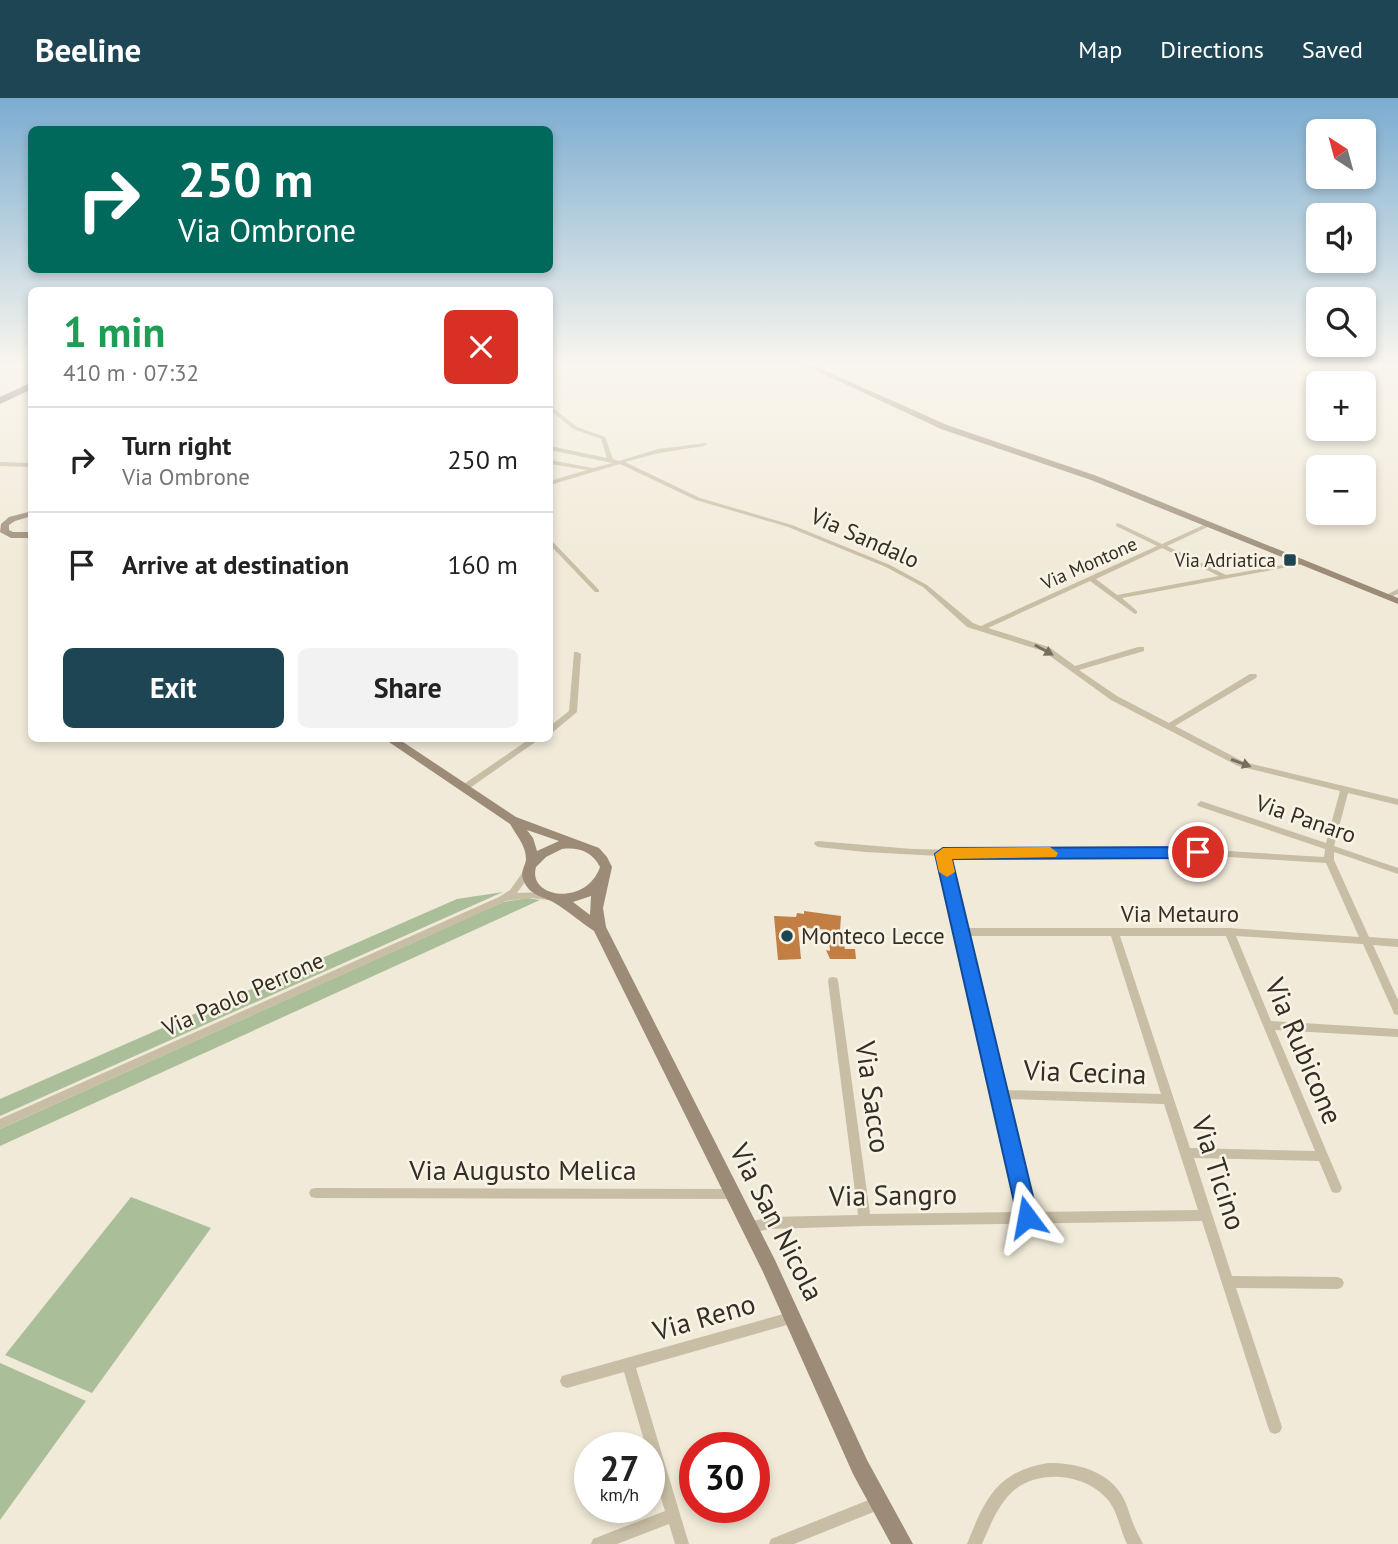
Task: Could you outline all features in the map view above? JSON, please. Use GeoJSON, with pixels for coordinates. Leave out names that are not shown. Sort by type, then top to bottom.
{"type":"FeatureCollection","features":[{"type":"Feature","properties":{"kind":"street"},"geometry":{"type":"LineString","coordinates":[[582,430],[603,438],[610,459]]}},
{"type":"Feature","properties":{"kind":"street"},"geometry":{"type":"LineString","coordinates":[[954,430],[1094,478],[1398,601]]}},
{"type":"Feature","properties":{"kind":"street"},"geometry":{"type":"LineString","coordinates":[[553,482],[658,451],[704,444]]}},
{"type":"Feature","properties":{"kind":"street","name":"Via Sandalo"},"geometry":{"type":"LineString","coordinates":[[553,449],[622,463],[698,499],[790,526],[897,570],[925,586],[963,619],[980,629],[1036,645],[1114,698],[1241,764],[1398,802]]}},
{"type":"Feature","properties":{"kind":"street"},"geometry":{"type":"LineString","coordinates":[[0,464],[28,465]]}},
{"type":"Feature","properties":{"kind":"street"},"geometry":{"type":"LineString","coordinates":[[553,464],[596,470]]}},
{"type":"Feature","properties":{"kind":"street"},"geometry":{"type":"LineString","coordinates":[[0,519],[28,513]]}},
{"type":"Feature","properties":{"kind":"street"},"geometry":{"type":"LineString","coordinates":[[28,513],[8,522],[2,529],[11,535],[28,535]]}},
{"type":"Feature","properties":{"kind":"street","name":"Via Montone"},"geometry":{"type":"LineString","coordinates":[[980,629],[1210,524]]}},
{"type":"Feature","properties":{"kind":"street"},"geometry":{"type":"LineString","coordinates":[[1118,525],[1226,577]]}},
{"type":"Feature","properties":{"kind":"street"},"geometry":{"type":"LineString","coordinates":[[553,545],[597,591]]}},
{"type":"Feature","properties":{"kind":"street"},"geometry":{"type":"LineString","coordinates":[[1118,597],[1304,562]]}},
{"type":"Feature","properties":{"kind":"street"},"geometry":{"type":"LineString","coordinates":[[1093,579],[1135,612]]}},
{"type":"Feature","properties":{"kind":"street"},"geometry":{"type":"LineString","coordinates":[[1387,596],[1398,591]]}},
{"type":"Feature","properties":{"kind":"street"},"geometry":{"type":"LineString","coordinates":[[1073,669],[1141,649]]}},
{"type":"Feature","properties":{"kind":"street"},"geometry":{"type":"LineString","coordinates":[[553,728],[573,712],[578,654]]}},
{"type":"Feature","properties":{"kind":"street"},"geometry":{"type":"LineString","coordinates":[[1168,727],[1253,676]]}},
{"type":"Feature","properties":{"kind":"street","name":"Via San Nicola"},"geometry":{"type":"LineString","coordinates":[[394,742],[512,820],[582,845],[598,853],[603,860],[606,867],[596,908],[599,927],[794,1317],[876,1504],[902,1544]]}},
{"type":"Feature","properties":{"kind":"street"},"geometry":{"type":"LineString","coordinates":[[464,788],[531,742]]}},
{"type":"Feature","properties":{"kind":"street"},"geometry":{"type":"LineString","coordinates":[[1344,790],[1329,848],[1329,860],[1398,1011]]}},
{"type":"Feature","properties":{"kind":"street","name":"Via Panaro"},"geometry":{"type":"LineString","coordinates":[[1201,804],[1398,871]]}},
{"type":"Feature","properties":{"kind":"street","name":"Via San Nicola"},"geometry":{"type":"LineString","coordinates":[[512,820],[527,838],[530,880],[535,889],[566,902],[599,927]]}},
{"type":"Feature","properties":{"kind":"street"},"geometry":{"type":"LineString","coordinates":[[818,844],[862,850],[943,854],[1198,852],[1329,860]]}},
{"type":"Feature","properties":{"kind":"street"},"geometry":{"type":"LineString","coordinates":[[531,865],[555,846],[582,845]]}},
{"type":"Feature","properties":{"kind":"street"},"geometry":{"type":"LineString","coordinates":[[943,854],[1027,1217]]}},
{"type":"Feature","properties":{"kind":"street","name":"Via Paolo Perrone"},"geometry":{"type":"LineString","coordinates":[[0,1124],[502,899],[513,892],[531,865]]}},
{"type":"Feature","properties":{"kind":"street"},"geometry":{"type":"LineString","coordinates":[[554,897],[581,895],[602,881]]}},
{"type":"Feature","properties":{"kind":"street","name":"Via Paolo Perrone"},"geometry":{"type":"LineString","coordinates":[[502,899],[531,895],[554,897]]}},
{"type":"Feature","properties":{"kind":"street","name":"Via Metauro"},"geometry":{"type":"LineString","coordinates":[[961,932],[1229,932],[1398,943]]}},
{"type":"Feature","properties":{"kind":"street","name":"Via Rubicone"},"geometry":{"type":"LineString","coordinates":[[1229,932],[1336,1188]]}},
{"type":"Feature","properties":{"kind":"street","name":"Via Ticino"},"geometry":{"type":"LineString","coordinates":[[1115,934],[1275,1427]]}},
{"type":"Feature","properties":{"kind":"street","name":"Via Sacco"},"geometry":{"type":"LineString","coordinates":[[833,981],[866,1220]]}},
{"type":"Feature","properties":{"kind":"street"},"geometry":{"type":"LineString","coordinates":[[1268,1025],[1398,1032]]}},
{"type":"Feature","properties":{"kind":"street","name":"Via Cecina"},"geometry":{"type":"LineString","coordinates":[[998,1094],[1170,1099]]}},
{"type":"Feature","properties":{"kind":"street"},"geometry":{"type":"LineString","coordinates":[[1187,1153],[1323,1156]]}},
{"type":"Feature","properties":{"kind":"street","name":"Via Augusto Melica"},"geometry":{"type":"LineString","coordinates":[[315,1193],[732,1194]]}},
{"type":"Feature","properties":{"kind":"street","name":"Via Sangro"},"geometry":{"type":"LineString","coordinates":[[748,1227],[771,1223],[866,1220],[1206,1215]]}},
{"type":"Feature","properties":{"kind":"street"},"geometry":{"type":"LineString","coordinates":[[1228,1282],[1338,1283]]}},
{"type":"Feature","properties":{"kind":"street","name":"Via Reno"},"geometry":{"type":"LineString","coordinates":[[567,1381],[794,1317]]}},
{"type":"Feature","properties":{"kind":"street"},"geometry":{"type":"LineString","coordinates":[[628,1364],[682,1544]]}},
{"type":"Feature","properties":{"kind":"street"},"geometry":{"type":"LineString","coordinates":[[974,1544],[1008,1486],[1025,1474],[1048,1470],[1069,1471],[1096,1481],[1113,1496],[1129,1535],[1136,1544]]}},
{"type":"Feature","properties":{"kind":"street"},"geometry":{"type":"LineString","coordinates":[[776,1544],[876,1504]]}},
{"type":"Feature","properties":{"kind":"street"},"geometry":{"type":"LineString","coordinates":[[598,1544],[673,1515]]}},
{"type":"Feature","properties":{"kind":"green space"},"geometry":{"type":"Polygon","coordinates":[[[503,892],[0,1116],[0,1099],[457,899],[503,892]]]}},
{"type":"Feature","properties":{"kind":"green space"},"geometry":{"type":"Polygon","coordinates":[[[528,898],[540,900],[0,1146],[0,1129],[503,902],[528,898]]]}},
{"type":"Feature","properties":{"kind":"green space"},"geometry":{"type":"Polygon","coordinates":[[[131,1197],[211,1228],[92,1393],[5,1355],[131,1197]]]}},
{"type":"Feature","properties":{"kind":"green space"},"geometry":{"type":"Polygon","coordinates":[[[0,1363],[86,1401],[0,1520],[0,1363]]]}},
{"type":"Feature","properties":{"kind":"building","name":"Monteco Lecce"},"geometry":{"type":"Polygon","coordinates":[[[804,911],[841,916],[840,931],[845,949],[855,949],[856,959],[830,959],[826,950],[830,951],[828,930],[798,927],[801,959],[778,960],[774,916],[796,917],[797,913],[804,914],[804,911]]]}},
{"type":"Feature","properties":{"kind":"slow traffic"},"geometry":{"type":"LineString","coordinates":[[947,872],[943,854],[1050,853]]}},
{"type":"Feature","properties":{"kind":"place","name":"Via Adriatica"},"geometry":{"type":"Point","coordinates":[1290,560]}},
{"type":"Feature","properties":{"kind":"place","name":"Monteco Lecce"},"geometry":{"type":"Point","coordinates":[787,936]}},
{"type":"Feature","properties":{"kind":"route"},"geometry":{"type":"LineString","coordinates":[[1027,1217],[943,854],[1198,852]]}}]}
